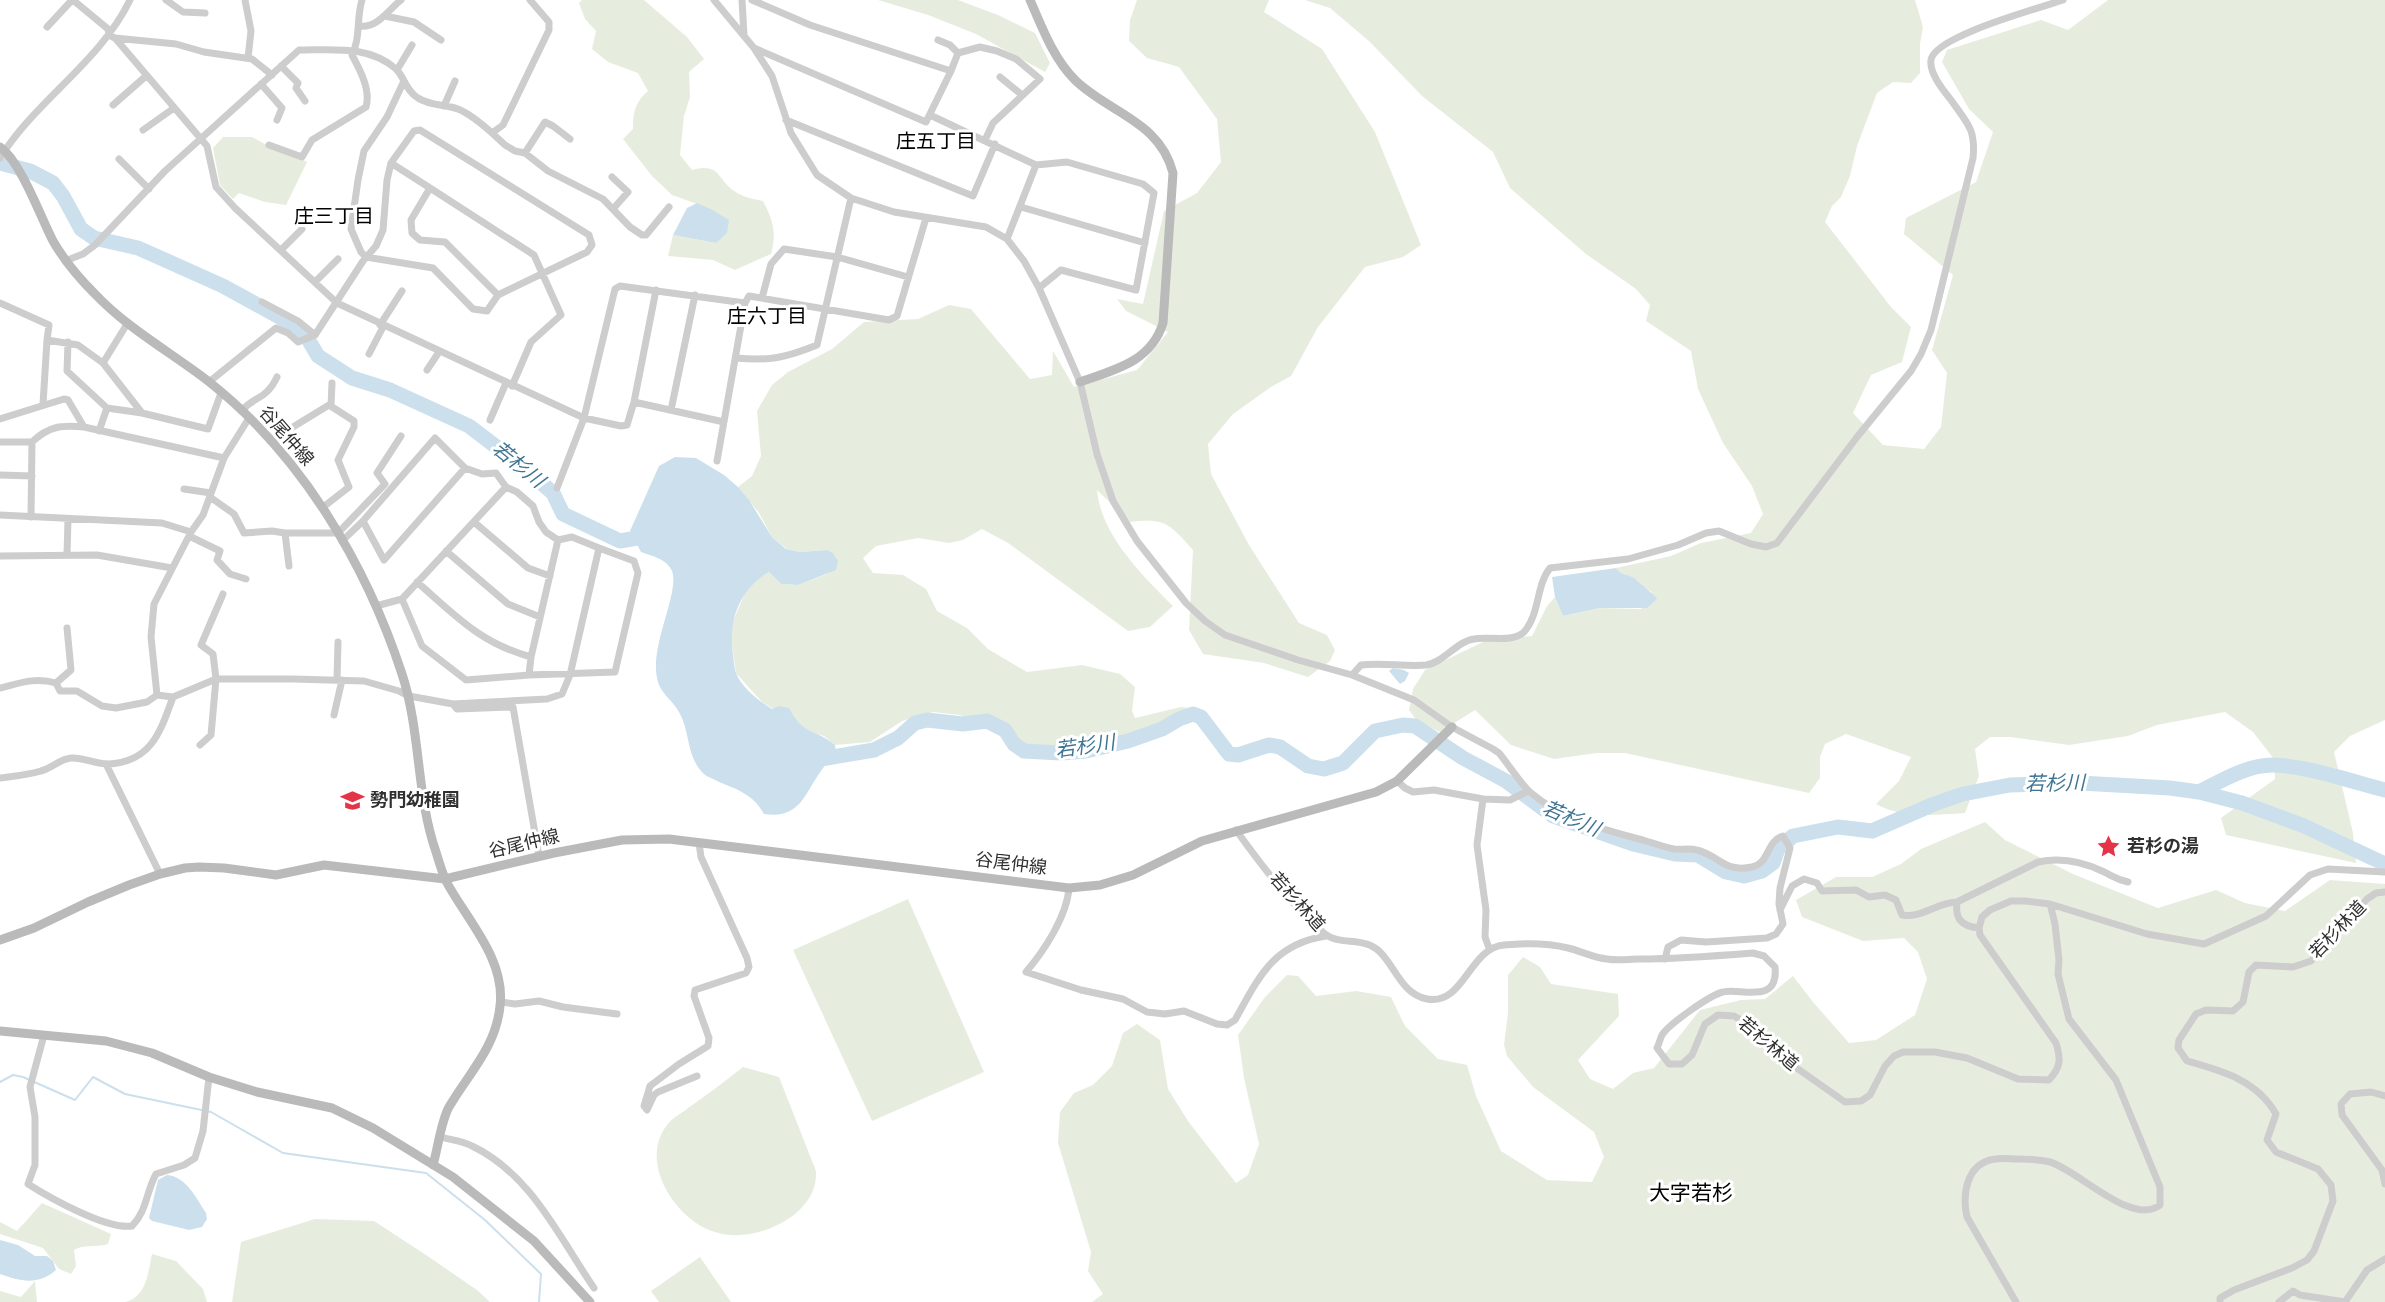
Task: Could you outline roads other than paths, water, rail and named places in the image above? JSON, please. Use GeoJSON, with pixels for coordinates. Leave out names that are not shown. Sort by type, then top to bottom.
{"type":"FeatureCollection","features":[{"type":"Feature","properties":{"kind":"street"},"geometry":{"type":"LineString","coordinates":[[47,27],[73,0],[108,29],[207,146],[216,187],[337,303],[381,326],[584,418],[621,426],[627,425],[634,402],[656,290]]}},
{"type":"Feature","properties":{"kind":"street"},"geometry":{"type":"LineString","coordinates":[[1,153],[45,103],[112,36],[130,0]]}},
{"type":"Feature","properties":{"kind":"street"},"geometry":{"type":"LineString","coordinates":[[166,0],[183,12],[205,13]]}},
{"type":"Feature","properties":{"kind":"street"},"geometry":{"type":"LineString","coordinates":[[245,0],[251,31],[248,58]]}},
{"type":"Feature","properties":{"kind":"street"},"geometry":{"type":"LineString","coordinates":[[269,145],[302,157],[312,140],[366,107],[363,76],[352,55],[358,44],[360,26],[358,13],[362,0]]}},
{"type":"Feature","properties":{"kind":"street"},"geometry":{"type":"LineString","coordinates":[[360,26],[372,25],[401,0]]}},
{"type":"Feature","properties":{"kind":"street"},"geometry":{"type":"LineString","coordinates":[[492,133],[502,125],[549,30],[549,22],[530,0]]}},
{"type":"Feature","properties":{"kind":"street"},"geometry":{"type":"LineString","coordinates":[[714,0],[754,48],[772,76],[786,120],[800,149],[817,175],[851,198],[894,212],[986,227],[1007,239],[1024,261],[1039,288],[1080,382],[1097,454],[1113,501],[1137,541],[1186,603],[1205,621],[1225,635],[1298,660],[1352,675],[1414,700],[1449,731],[1499,753],[1527,791],[1554,810],[1569,816],[1675,849],[1697,850],[1736,869],[1757,865],[1766,858],[1772,843],[1783,836],[1789,844],[1780,888],[1783,927],[1773,936],[1706,942],[1676,941],[1668,947],[1665,959]]}},
{"type":"Feature","properties":{"kind":"street"},"geometry":{"type":"LineString","coordinates":[[742,0],[744,35]]}},
{"type":"Feature","properties":{"kind":"street"},"geometry":{"type":"LineString","coordinates":[[752,0],[810,25],[951,71]]}},
{"type":"Feature","properties":{"kind":"street"},"geometry":{"type":"LineString","coordinates":[[1029,0],[1053,49],[1067,70],[1091,94],[1154,136],[1165,149],[1173,173],[1163,323],[1158,337],[1146,353],[1129,364],[1080,382]]}},
{"type":"Feature","properties":{"kind":"street"},"geometry":{"type":"LineString","coordinates":[[1352,675],[1361,665],[1378,663],[1428,665],[1472,639],[1515,637],[1524,631],[1531,618],[1541,592],[1543,576],[1550,568],[1628,559],[1678,545],[1706,533],[1719,531],[1766,547],[1777,543],[1857,437],[1911,371],[1931,330],[1973,158],[1975,141],[1969,125],[1932,72],[1933,52],[1971,30],[2063,0]]}},
{"type":"Feature","properties":{"kind":"street"},"geometry":{"type":"LineString","coordinates":[[385,16],[414,21],[441,40]]}},
{"type":"Feature","properties":{"kind":"street"},"geometry":{"type":"LineString","coordinates":[[112,36],[176,44],[204,52],[248,58],[272,75]]}},
{"type":"Feature","properties":{"kind":"street"},"geometry":{"type":"LineString","coordinates":[[938,40],[950,45],[958,53]]}},
{"type":"Feature","properties":{"kind":"street"},"geometry":{"type":"LineString","coordinates":[[397,70],[412,45]]}},
{"type":"Feature","properties":{"kind":"street"},"geometry":{"type":"LineString","coordinates":[[958,53],[980,46],[1016,59],[1040,79],[993,123],[986,140]]}},
{"type":"Feature","properties":{"kind":"street"},"geometry":{"type":"LineString","coordinates":[[754,48],[926,123],[958,53]]}},
{"type":"Feature","properties":{"kind":"street"},"geometry":{"type":"LineString","coordinates":[[65,261],[83,254],[95,245],[165,171],[299,50],[354,50],[383,59],[397,70],[403,83],[416,97],[429,104],[459,110],[481,123],[515,151],[525,153],[548,171],[576,187],[592,192],[642,235],[646,235],[669,207]]}},
{"type":"Feature","properties":{"kind":"street"},"geometry":{"type":"LineString","coordinates":[[281,66],[298,83],[296,88],[305,101]]}},
{"type":"Feature","properties":{"kind":"street"},"geometry":{"type":"LineString","coordinates":[[113,105],[147,76]]}},
{"type":"Feature","properties":{"kind":"street"},"geometry":{"type":"LineString","coordinates":[[1000,77],[1022,95]]}},
{"type":"Feature","properties":{"kind":"street"},"geometry":{"type":"LineString","coordinates":[[444,106],[455,81]]}},
{"type":"Feature","properties":{"kind":"street"},"geometry":{"type":"LineString","coordinates":[[209,382],[276,328],[288,333],[298,342],[315,336],[366,257],[376,246],[383,230],[387,180],[391,163],[414,131],[420,130],[589,235],[592,245],[587,252],[498,295],[487,311],[473,309],[433,268],[366,257],[361,252],[351,229],[364,151],[387,117],[403,83]]}},
{"type":"Feature","properties":{"kind":"street"},"geometry":{"type":"LineString","coordinates":[[261,84],[282,108],[277,120]]}},
{"type":"Feature","properties":{"kind":"street"},"geometry":{"type":"LineString","coordinates":[[143,130],[174,108]]}},
{"type":"Feature","properties":{"kind":"street"},"geometry":{"type":"LineString","coordinates":[[930,115],[1036,165],[1067,162],[1143,184],[1154,193],[1136,290],[1061,270],[1039,288]]}},
{"type":"Feature","properties":{"kind":"street"},"geometry":{"type":"LineString","coordinates":[[786,120],[972,196],[994,144]]}},
{"type":"Feature","properties":{"kind":"street"},"geometry":{"type":"LineString","coordinates":[[525,153],[545,122],[570,139]]}},
{"type":"Feature","properties":{"kind":"street","name":"谷尾仲線"},"geometry":{"type":"LineString","coordinates":[[1,153],[12,160],[65,261],[94,294],[127,324],[209,382],[245,414],[291,464],[340,537],[376,606],[409,696],[434,849],[445,879],[539,856],[622,840],[669,839],[1069,888],[1100,885],[1133,875],[1202,841],[1376,792],[1397,781],[1449,731]]}},
{"type":"Feature","properties":{"kind":"street"},"geometry":{"type":"LineString","coordinates":[[119,159],[149,189]]}},
{"type":"Feature","properties":{"kind":"street"},"geometry":{"type":"LineString","coordinates":[[391,163],[534,255],[561,315],[531,342],[490,420]]}},
{"type":"Feature","properties":{"kind":"street"},"geometry":{"type":"LineString","coordinates":[[1007,239],[1036,165]]}},
{"type":"Feature","properties":{"kind":"street"},"geometry":{"type":"LineString","coordinates":[[612,177],[628,192],[613,209]]}},
{"type":"Feature","properties":{"kind":"street"},"geometry":{"type":"LineString","coordinates":[[429,188],[411,220],[412,233],[420,240],[445,242],[498,295]]}},
{"type":"Feature","properties":{"kind":"street"},"geometry":{"type":"LineString","coordinates":[[736,358],[759,360],[787,357],[817,345],[851,198]]}},
{"type":"Feature","properties":{"kind":"street"},"geometry":{"type":"LineString","coordinates":[[1021,207],[1145,243]]}},
{"type":"Feature","properties":{"kind":"street"},"geometry":{"type":"LineString","coordinates":[[717,461],[745,303],[749,296],[824,307],[889,320],[897,316],[926,218]]}},
{"type":"Feature","properties":{"kind":"street"},"geometry":{"type":"LineString","coordinates":[[281,250],[302,229]]}},
{"type":"Feature","properties":{"kind":"street"},"geometry":{"type":"LineString","coordinates":[[762,298],[771,264],[784,249],[837,257],[908,277]]}},
{"type":"Feature","properties":{"kind":"street"},"geometry":{"type":"LineString","coordinates":[[315,282],[338,259]]}},
{"type":"Feature","properties":{"kind":"street"},"geometry":{"type":"LineString","coordinates":[[557,488],[584,418],[615,289],[620,286],[745,303]]}},
{"type":"Feature","properties":{"kind":"street"},"geometry":{"type":"LineString","coordinates":[[369,354],[381,326],[402,291]]}},
{"type":"Feature","properties":{"kind":"street"},"geometry":{"type":"LineString","coordinates":[[671,410],[694,295]]}},
{"type":"Feature","properties":{"kind":"street"},"geometry":{"type":"LineString","coordinates":[[262,302],[298,321],[315,336]]}},
{"type":"Feature","properties":{"kind":"street"},"geometry":{"type":"LineString","coordinates":[[0,303],[49,326],[43,404]]}},
{"type":"Feature","properties":{"kind":"street"},"geometry":{"type":"LineString","coordinates":[[103,363],[127,324]]}},
{"type":"Feature","properties":{"kind":"street"},"geometry":{"type":"LineString","coordinates":[[47,340],[78,345],[103,363],[142,413]]}},
{"type":"Feature","properties":{"kind":"street"},"geometry":{"type":"LineString","coordinates":[[68,342],[67,371],[107,408],[142,413],[208,429],[221,393]]}},
{"type":"Feature","properties":{"kind":"street"},"geometry":{"type":"LineString","coordinates":[[427,370],[439,352]]}},
{"type":"Feature","properties":{"kind":"street"},"geometry":{"type":"LineString","coordinates":[[157,695],[152,637],[154,604],[190,534],[203,515],[248,403],[266,395],[277,377]]}},
{"type":"Feature","properties":{"kind":"street"},"geometry":{"type":"LineString","coordinates":[[331,406],[332,383]]}},
{"type":"Feature","properties":{"kind":"street"},"geometry":{"type":"LineString","coordinates":[[0,419],[43,404],[68,400],[84,427]]}},
{"type":"Feature","properties":{"kind":"street"},"geometry":{"type":"LineString","coordinates":[[634,402],[724,422]]}},
{"type":"Feature","properties":{"kind":"street"},"geometry":{"type":"LineString","coordinates":[[270,441],[329,405],[354,421],[354,427],[338,460],[349,487],[322,508]]}},
{"type":"Feature","properties":{"kind":"street"},"geometry":{"type":"LineString","coordinates":[[99,431],[107,408]]}},
{"type":"Feature","properties":{"kind":"street"},"geometry":{"type":"LineString","coordinates":[[0,442],[32,442],[49,428],[60,425],[84,427],[224,458]]}},
{"type":"Feature","properties":{"kind":"street"},"geometry":{"type":"LineString","coordinates":[[340,537],[385,484],[378,473],[401,436]]}},
{"type":"Feature","properties":{"kind":"street"},"geometry":{"type":"LineString","coordinates":[[184,489],[211,495],[234,514],[244,533],[272,531],[340,537],[363,521],[435,438],[465,468],[482,474],[496,473],[506,487],[517,492],[533,506],[538,522],[546,532],[558,540],[572,537],[634,561],[638,573],[615,672],[466,680],[422,646],[402,599]]}},
{"type":"Feature","properties":{"kind":"street"},"geometry":{"type":"LineString","coordinates":[[31,517],[32,442]]}},
{"type":"Feature","properties":{"kind":"street"},"geometry":{"type":"LineString","coordinates":[[363,521],[384,560],[465,468]]}},
{"type":"Feature","properties":{"kind":"street"},"geometry":{"type":"LineString","coordinates":[[0,475],[32,476]]}},
{"type":"Feature","properties":{"kind":"street"},"geometry":{"type":"LineString","coordinates":[[376,606],[402,599],[506,487]]}},
{"type":"Feature","properties":{"kind":"street"},"geometry":{"type":"LineString","coordinates":[[0,515],[162,523],[190,534],[220,551],[217,560],[230,574],[246,579]]}},
{"type":"Feature","properties":{"kind":"street"},"geometry":{"type":"LineString","coordinates":[[67,555],[68,519]]}},
{"type":"Feature","properties":{"kind":"street"},"geometry":{"type":"LineString","coordinates":[[474,522],[528,568],[550,576]]}},
{"type":"Feature","properties":{"kind":"street"},"geometry":{"type":"LineString","coordinates":[[285,533],[289,566]]}},
{"type":"Feature","properties":{"kind":"street"},"geometry":{"type":"LineString","coordinates":[[529,675],[531,657],[558,540]]}},
{"type":"Feature","properties":{"kind":"street"},"geometry":{"type":"LineString","coordinates":[[56,683],[60,691],[77,691],[102,706],[130,706],[147,702],[157,695],[173,697],[216,679],[364,681],[409,696],[453,704],[547,699],[562,694],[570,675],[599,548]]}},
{"type":"Feature","properties":{"kind":"street"},"geometry":{"type":"LineString","coordinates":[[446,551],[508,604],[540,617]]}},
{"type":"Feature","properties":{"kind":"street"},"geometry":{"type":"LineString","coordinates":[[0,556],[97,555],[172,568]]}},
{"type":"Feature","properties":{"kind":"street"},"geometry":{"type":"LineString","coordinates":[[417,582],[480,636],[508,651],[531,657]]}},
{"type":"Feature","properties":{"kind":"street"},"geometry":{"type":"LineString","coordinates":[[200,745],[211,735],[216,679],[213,654],[201,645],[223,594]]}},
{"type":"Feature","properties":{"kind":"street"},"geometry":{"type":"LineString","coordinates":[[56,683],[71,670],[67,628]]}},
{"type":"Feature","properties":{"kind":"street"},"geometry":{"type":"LineString","coordinates":[[334,715],[340,680],[338,642]]}},
{"type":"Feature","properties":{"kind":"street"},"geometry":{"type":"LineString","coordinates":[[0,688],[32,679],[56,683]]}},
{"type":"Feature","properties":{"kind":"street"},"geometry":{"type":"LineString","coordinates":[[0,778],[43,771],[60,761],[71,758],[106,764],[132,759],[145,752],[163,725],[173,697]]}},
{"type":"Feature","properties":{"kind":"street"},"geometry":{"type":"LineString","coordinates":[[453,704],[458,709],[513,707],[539,856]]}},
{"type":"Feature","properties":{"kind":"street"},"geometry":{"type":"LineString","coordinates":[[106,764],[160,874]]}},
{"type":"Feature","properties":{"kind":"street"},"geometry":{"type":"LineString","coordinates":[[1397,781],[1413,792],[1434,790],[1483,799],[1510,800],[1527,791]]}},
{"type":"Feature","properties":{"kind":"street"},"geometry":{"type":"LineString","coordinates":[[1483,799],[1478,845],[1486,910],[1485,937],[1489,948]]}},
{"type":"Feature","properties":{"kind":"street","name":"若杉林道"},"geometry":{"type":"LineString","coordinates":[[1236,830],[1296,904],[1326,936],[1359,942],[1379,951],[1405,987],[1417,996],[1428,999],[1438,1000],[1451,993],[1480,956],[1489,948],[1503,945],[1557,946],[1606,959],[1665,959],[1753,953],[1764,956],[1775,967],[1776,976],[1768,987],[1755,994],[1723,991],[1686,1013],[1662,1035],[1658,1048],[1669,1064],[1682,1064],[1692,1054],[1705,1024],[1718,1015],[1734,1016],[1744,1022],[1781,1057],[1845,1102],[1861,1101],[1870,1095],[1885,1066],[1894,1056],[1903,1052],[1935,1052],[1967,1058],[2018,1079],[2049,1080],[2058,1070],[2061,1058],[2056,1043],[1980,935],[1982,917],[1990,910],[2011,902],[2050,904],[2147,934],[2204,944],[2266,916],[2310,875],[2328,869],[2385,872]]}},
{"type":"Feature","properties":{"kind":"street"},"geometry":{"type":"LineString","coordinates":[[697,1076],[658,1092],[654,1095],[647,1110],[644,1106],[650,1086],[708,1046],[709,1038],[694,996],[696,990],[746,973],[749,967],[701,857],[699,843]]}},
{"type":"Feature","properties":{"kind":"street"},"geometry":{"type":"LineString","coordinates":[[1780,910],[1792,886],[1804,879],[1817,883],[1822,891],[1856,890],[1869,897],[1885,895],[1896,900],[1902,915],[1910,917],[1946,902],[1957,902],[2038,862],[2052,859],[2083,862],[2114,879],[2128,882]]}},
{"type":"Feature","properties":{"kind":"street"},"geometry":{"type":"LineString","coordinates":[[0,940],[160,874],[199,867],[276,875],[324,864],[445,879],[489,952],[495,968],[501,1002],[496,1031],[481,1060],[447,1110],[433,1165]]}},
{"type":"Feature","properties":{"kind":"street"},"geometry":{"type":"LineString","coordinates":[[1069,888],[1068,905],[1036,961],[1026,972],[1081,990],[1123,999],[1147,1012],[1165,1014],[1184,1011],[1217,1024],[1227,1024],[1235,1020],[1271,961],[1287,948],[1326,936]]}},
{"type":"Feature","properties":{"kind":"street","name":"若杉林道"},"geometry":{"type":"LineString","coordinates":[[2220,1302],[2220,1298],[2234,1290],[2307,1260],[2314,1251],[2333,1201],[2331,1185],[2318,1169],[2276,1152],[2267,1140],[2276,1114],[2270,1103],[2255,1087],[2226,1072],[2187,1061],[2178,1048],[2179,1040],[2196,1014],[2206,1010],[2233,1011],[2243,1002],[2249,972],[2256,965],[2293,967],[2311,961],[2367,900],[2376,893],[2385,892]]}},
{"type":"Feature","properties":{"kind":"street"},"geometry":{"type":"LineString","coordinates":[[1957,902],[1955,914],[1960,922],[1968,927],[1979,928]]}},
{"type":"Feature","properties":{"kind":"street"},"geometry":{"type":"LineString","coordinates":[[2016,1302],[1974,1232],[1965,1210],[1966,1185],[1973,1172],[1986,1162],[1994,1159],[2032,1158],[2052,1162],[2125,1205],[2141,1210],[2154,1210],[2160,1205],[2162,1197],[2116,1080],[2069,1019],[2058,974],[2059,960],[2055,924],[2050,904]]}},
{"type":"Feature","properties":{"kind":"street"},"geometry":{"type":"LineString","coordinates":[[501,1002],[514,1005],[539,1001],[563,1007],[617,1014]]}},
{"type":"Feature","properties":{"kind":"street"},"geometry":{"type":"LineString","coordinates":[[0,1031],[106,1041],[172,1060],[209,1077],[257,1092],[332,1108],[373,1128],[453,1178],[534,1241],[590,1302]]}},
{"type":"Feature","properties":{"kind":"street"},"geometry":{"type":"LineString","coordinates":[[44,1035],[30,1088],[35,1117],[35,1165],[28,1184],[51,1198],[119,1228],[132,1226],[139,1220],[156,1174],[184,1165],[195,1158],[203,1131],[209,1077]]}},
{"type":"Feature","properties":{"kind":"street"},"geometry":{"type":"LineString","coordinates":[[2385,1096],[2371,1092],[2350,1094],[2341,1104],[2342,1115],[2382,1170],[2385,1184]]}},
{"type":"Feature","properties":{"kind":"street"},"geometry":{"type":"LineString","coordinates":[[441,1137],[472,1146],[510,1170],[537,1199],[594,1288]]}},
{"type":"Feature","properties":{"kind":"street"},"geometry":{"type":"LineString","coordinates":[[2279,1302],[2293,1291],[2300,1295],[2345,1302],[2367,1270],[2385,1259]]}},
{"type":"Feature","properties":{"kind":"water"},"geometry":{"type":"Polygon","coordinates":[[[697,203],[729,220],[727,233],[716,243],[673,235],[687,208],[697,203]]]}},
{"type":"Feature","properties":{"kind":"water"},"geometry":{"type":"Polygon","coordinates":[[[675,457],[696,458],[724,475],[749,500],[772,537],[786,549],[800,552],[827,550],[833,553],[838,561],[836,570],[798,585],[781,584],[769,572],[758,579],[743,597],[734,619],[732,643],[734,664],[742,684],[772,709],[779,706],[789,708],[804,728],[835,745],[836,752],[800,803],[786,813],[764,814],[760,807],[744,793],[705,775],[694,760],[683,720],[663,692],[657,678],[658,650],[672,592],[672,571],[663,561],[641,552],[630,531],[659,466],[675,457]]]}},
{"type":"Feature","properties":{"kind":"water"},"geometry":{"type":"Polygon","coordinates":[[[1616,568],[1634,578],[1657,599],[1647,608],[1600,608],[1563,616],[1555,597],[1552,577],[1616,568]]]}},
{"type":"Feature","properties":{"kind":"water"},"geometry":{"type":"Polygon","coordinates":[[[1393,668],[1409,673],[1405,681],[1400,684],[1389,671],[1393,668]]]}},
{"type":"Feature","properties":{"kind":"water"},"geometry":{"type":"Polygon","coordinates":[[[167,1175],[180,1180],[195,1195],[206,1213],[207,1219],[202,1227],[189,1230],[152,1221],[149,1218],[158,1180],[167,1175]]]}},
{"type":"Feature","properties":{"kind":"water"},"geometry":{"type":"Polygon","coordinates":[[[0,1240],[18,1245],[35,1256],[47,1256],[53,1261],[56,1270],[42,1278],[29,1281],[0,1274],[0,1240]]]}},
{"type":"Feature","properties":{"kind":"waterway","name":"若杉川"},"geometry":{"type":"LineString","coordinates":[[0,163],[30,171],[53,183],[81,229],[94,238],[138,248],[223,286],[283,319],[305,334],[318,356],[352,378],[390,390],[469,426],[553,493],[563,514],[620,541],[643,537],[650,531]]}},
{"type":"Feature","properties":{"kind":"waterway","name":"若杉川"},"geometry":{"type":"LineString","coordinates":[[815,760],[874,750],[898,738],[915,723],[927,720],[963,724],[987,721],[1005,730],[1014,744],[1024,751],[1061,753],[1086,751],[1128,741],[1162,729],[1193,714],[1201,717],[1229,754],[1238,755],[1269,745],[1280,747],[1308,766],[1324,769],[1343,763],[1375,731],[1403,725],[1415,726],[1463,758],[1506,781],[1553,816],[1633,844],[1675,854],[1698,855],[1726,872],[1744,876],[1762,871],[1773,863],[1778,849],[1793,836],[1838,827],[1872,831],[1963,794],[2010,785],[2080,783],[2170,788],[2199,792],[2242,803],[2304,826],[2385,864]]}},
{"type":"Feature","properties":{"kind":"waterway"},"geometry":{"type":"LineString","coordinates":[[2199,792],[2244,771],[2272,765],[2313,771],[2385,790]]}},
{"type":"Feature","properties":{"kind":"waterway"},"geometry":{"type":"LineString","coordinates":[[0,1082],[13,1075],[23,1077],[75,1100],[93,1077],[125,1094],[211,1112],[283,1153],[426,1173],[485,1220],[541,1274],[539,1302]]}},
{"type":"Feature","properties":{"kind":"place","name":"勢門幼稚園"},"geometry":{"type":"Point","coordinates":[352,800]}},
{"type":"Feature","properties":{"kind":"place","name":"若杉の湯"},"geometry":{"type":"Point","coordinates":[2109,846]}},
{"type":"Feature","properties":{"kind":"district","name":"庄五丁目"},"geometry":{"type":"Point","coordinates":[936,142]}},
{"type":"Feature","properties":{"kind":"district","name":"庄三丁目"},"geometry":{"type":"Point","coordinates":[334,217]}},
{"type":"Feature","properties":{"kind":"district","name":"庄六丁目"},"geometry":{"type":"Point","coordinates":[767,317]}},
{"type":"Feature","properties":{"kind":"district","name":"大字若杉"},"geometry":{"type":"Point","coordinates":[1691,1193]}}]}
